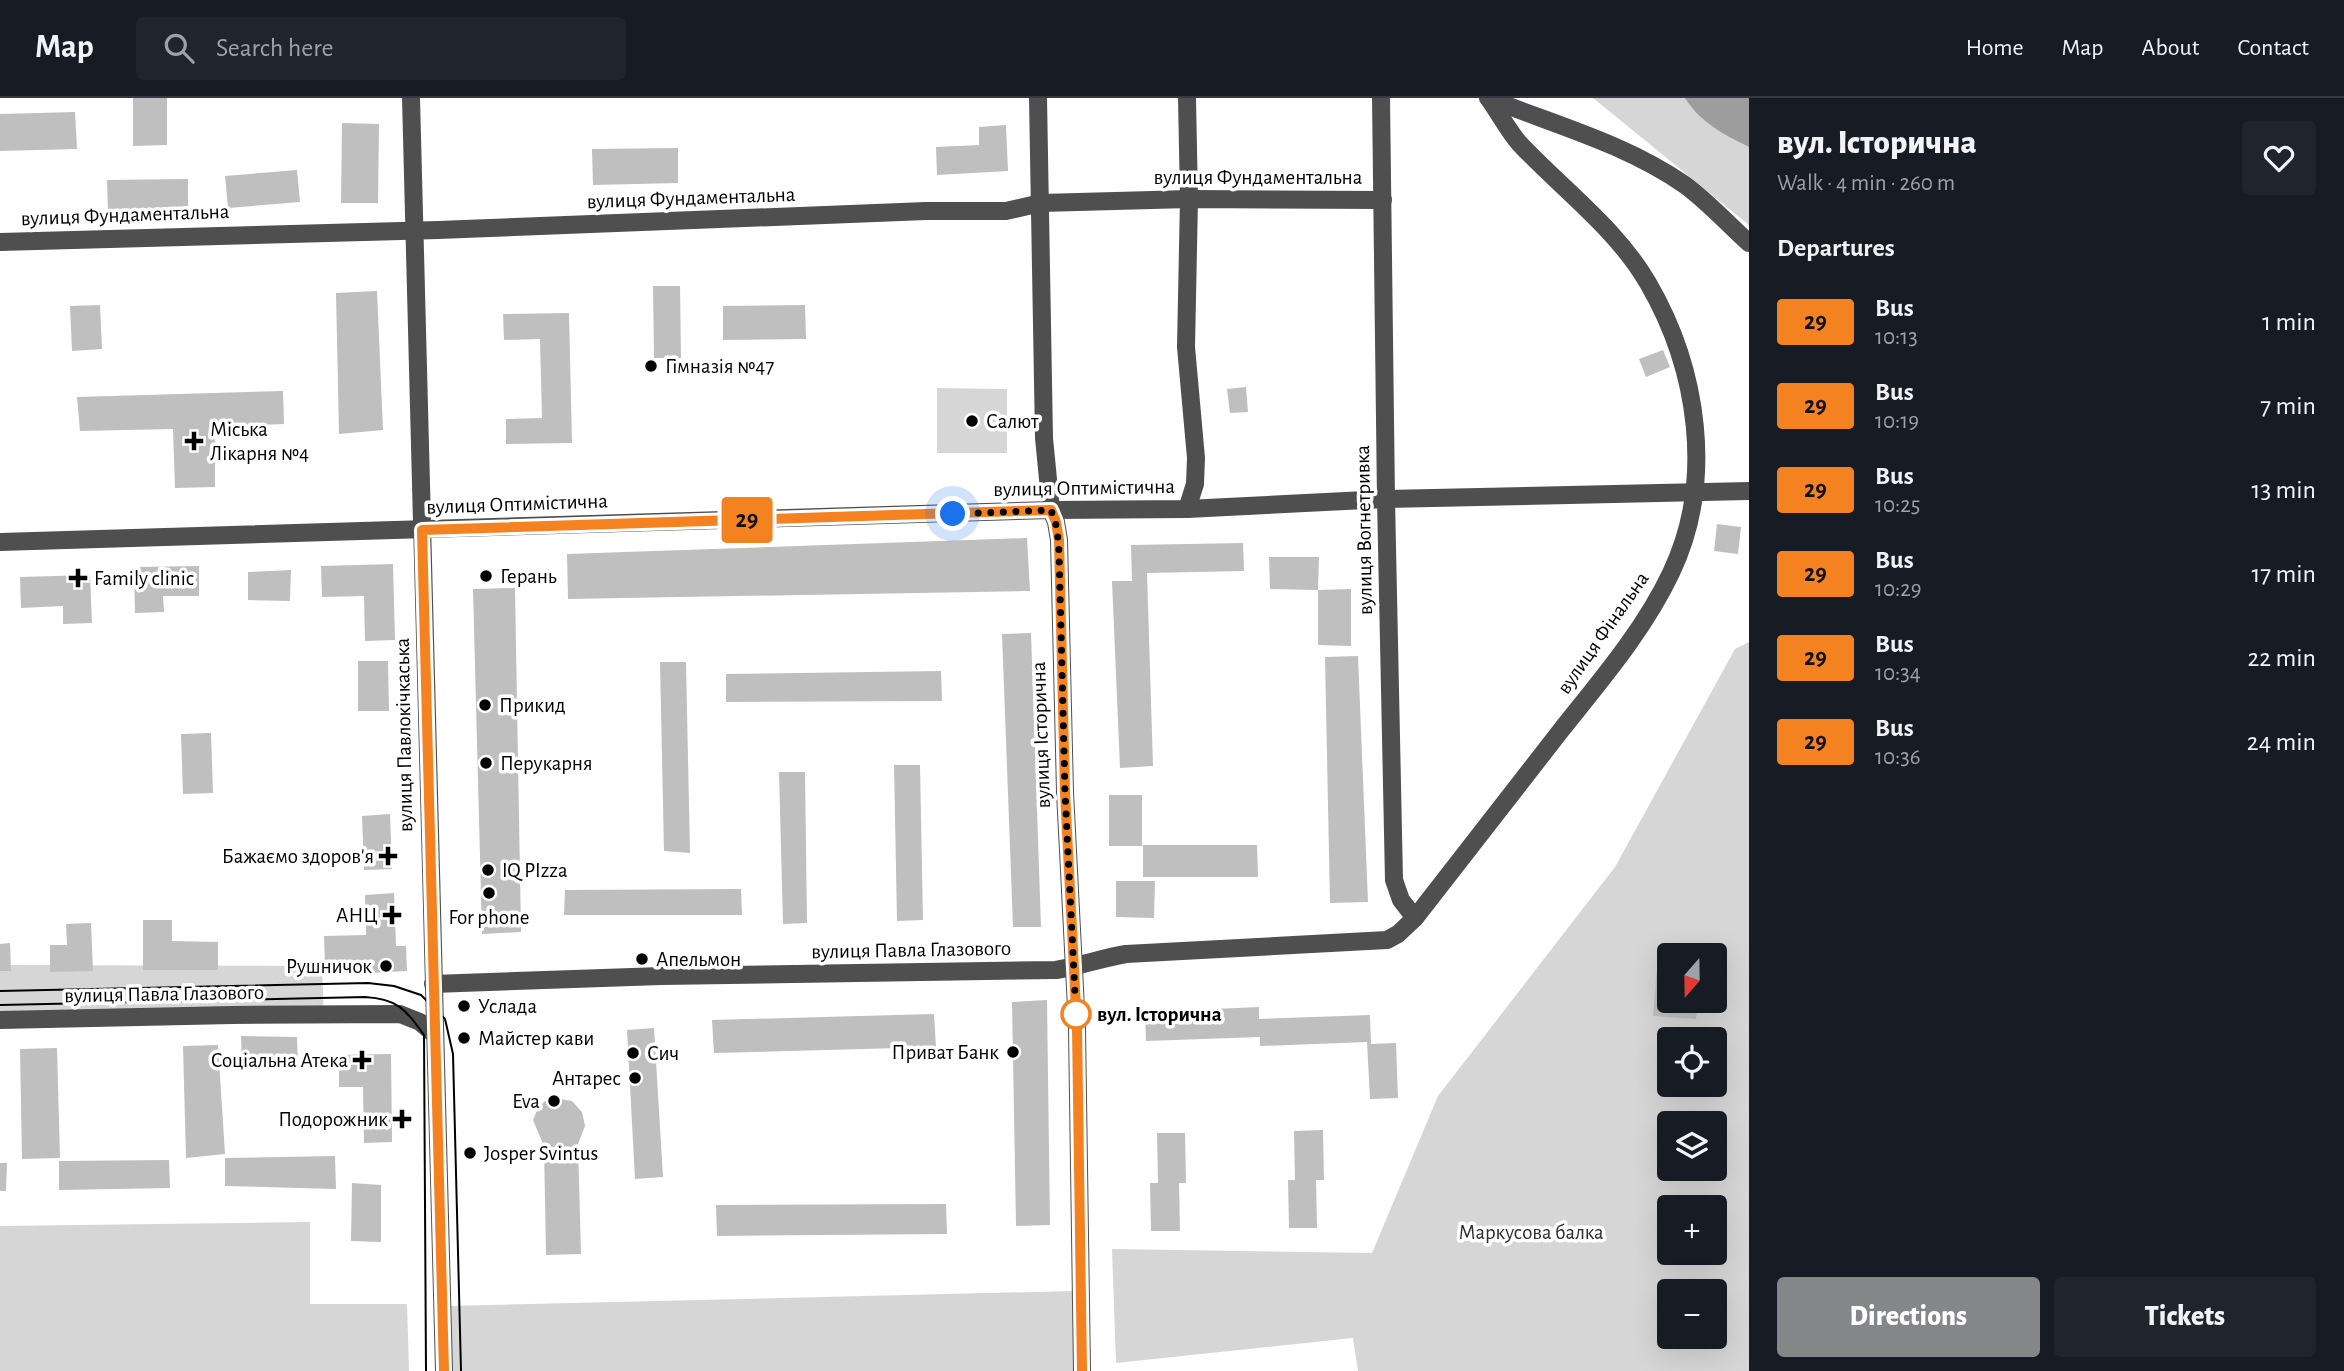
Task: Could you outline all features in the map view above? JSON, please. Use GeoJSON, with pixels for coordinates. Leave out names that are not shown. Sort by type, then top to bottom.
{"type":"FeatureCollection","features":[{"type":"Feature","properties":{"kind":"street","name":"вулиця Павлокічкаська"},"geometry":{"type":"LineString","coordinates":[[411,98],[444,1371]]}},
{"type":"Feature","properties":{"kind":"street","name":"вулиця Історична"},"geometry":{"type":"LineString","coordinates":[[1038,98],[1045,438],[1051,510],[1059,540],[1077,1028],[1083,1371]]}},
{"type":"Feature","properties":{"kind":"street"},"geometry":{"type":"LineString","coordinates":[[1186,509],[1195,484],[1196,458],[1185,347],[1189,199],[1187,98]]}},
{"type":"Feature","properties":{"kind":"street","name":"вулиця Вогнетривка"},"geometry":{"type":"LineString","coordinates":[[1381,98],[1394,880],[1401,900],[1415,918]]}},
{"type":"Feature","properties":{"kind":"street","name":"вулиця Фінальна"},"geometry":{"type":"LineString","coordinates":[[1488,99],[1606,142],[1647,162],[1687,187],[1749,243]]}},
{"type":"Feature","properties":{"kind":"street","name":"вулиця Фінальна"},"geometry":{"type":"LineString","coordinates":[[1415,918],[1596,686],[1654,605],[1681,550],[1689,524],[1694,492],[1697,448],[1694,410],[1665,318],[1648,284],[1629,253],[1517,140],[1488,99]]}},
{"type":"Feature","properties":{"kind":"street","name":"вулиця Фундаментальна"},"geometry":{"type":"LineString","coordinates":[[0,242],[926,211],[1006,211],[1041,203],[1189,199],[1383,200]]}},
{"type":"Feature","properties":{"kind":"street","name":"вулиця Оптимістична"},"geometry":{"type":"LineString","coordinates":[[0,542],[1051,510],[1186,509],[1386,499],[1749,491]]}},
{"type":"Feature","properties":{"kind":"street","name":"вулиця Павла Глазового"},"geometry":{"type":"LineString","coordinates":[[433,984],[648,976],[1073,968],[1097,959],[1126,954],[1387,940],[1415,918]]}},
{"type":"Feature","properties":{"kind":"street","name":"вулиця Павла Глазового"},"geometry":{"type":"LineString","coordinates":[[0,1020],[401,1014],[420,1022],[434,1034]]}},
{"type":"Feature","properties":{"kind":"green space"},"geometry":{"type":"Polygon","coordinates":[[[1593,98],[1749,98],[1749,225],[1593,98]]]}},
{"type":"Feature","properties":{"kind":"green space","name":"Салют"},"geometry":{"type":"Polygon","coordinates":[[[937,388],[1007,389],[1007,453],[937,453],[937,388]]]}},
{"type":"Feature","properties":{"kind":"green space","name":"Маркусова балка"},"geometry":{"type":"Polygon","coordinates":[[[1749,642],[1749,1371],[1358,1371],[1353,1338],[1116,1363],[1112,1249],[1372,1253],[1438,1096],[1615,867],[1735,649],[1749,642]]]}},
{"type":"Feature","properties":{"kind":"green space"},"geometry":{"type":"Polygon","coordinates":[[[0,965],[322,966],[324,1020],[0,1026],[0,965]]]}},
{"type":"Feature","properties":{"kind":"green space"},"geometry":{"type":"Polygon","coordinates":[[[310,1222],[310,1304],[407,1304],[409,1371],[0,1371],[0,1226],[310,1222]]]}},
{"type":"Feature","properties":{"kind":"green space"},"geometry":{"type":"Polygon","coordinates":[[[1075,1291],[1077,1371],[449,1371],[446,1306],[1075,1291]]]}},
{"type":"Feature","properties":{"kind":"shaded area"},"geometry":{"type":"Polygon","coordinates":[[[1685,98],[1749,98],[1749,147],[1705,121],[1685,98]]]}},
{"type":"Feature","properties":{"kind":"building"},"geometry":{"type":"Polygon","coordinates":[[[133,98],[167,98],[167,145],[133,146],[133,98]]]}},
{"type":"Feature","properties":{"kind":"building"},"geometry":{"type":"Polygon","coordinates":[[[75,112],[77,149],[0,151],[0,114],[75,112]]]}},
{"type":"Feature","properties":{"kind":"building"},"geometry":{"type":"Polygon","coordinates":[[[342,123],[379,124],[378,203],[341,203],[342,123]]]}},
{"type":"Feature","properties":{"kind":"building"},"geometry":{"type":"Polygon","coordinates":[[[1006,125],[1008,171],[937,175],[936,147],[979,145],[979,127],[1006,125]]]}},
{"type":"Feature","properties":{"kind":"building"},"geometry":{"type":"Polygon","coordinates":[[[678,148],[678,183],[593,185],[592,149],[678,148]]]}},
{"type":"Feature","properties":{"kind":"building"},"geometry":{"type":"Polygon","coordinates":[[[297,170],[300,202],[228,208],[225,176],[297,170]]]}},
{"type":"Feature","properties":{"kind":"building"},"geometry":{"type":"Polygon","coordinates":[[[188,179],[188,210],[108,212],[107,180],[188,179]]]}},
{"type":"Feature","properties":{"kind":"building"},"geometry":{"type":"Polygon","coordinates":[[[653,286],[680,286],[681,358],[654,358],[653,286]]]}},
{"type":"Feature","properties":{"kind":"building"},"geometry":{"type":"Polygon","coordinates":[[[377,291],[383,430],[339,434],[336,293],[377,291]]]}},
{"type":"Feature","properties":{"kind":"building"},"geometry":{"type":"Polygon","coordinates":[[[100,305],[102,349],[72,351],[70,306],[100,305]]]}},
{"type":"Feature","properties":{"kind":"building"},"geometry":{"type":"Polygon","coordinates":[[[805,305],[806,339],[723,340],[723,306],[805,305]]]}},
{"type":"Feature","properties":{"kind":"building"},"geometry":{"type":"Polygon","coordinates":[[[569,313],[572,443],[506,444],[506,419],[542,418],[540,339],[504,340],[503,314],[569,313]]]}},
{"type":"Feature","properties":{"kind":"building"},"geometry":{"type":"Polygon","coordinates":[[[1663,350],[1670,367],[1646,377],[1639,359],[1663,350]]]}},
{"type":"Feature","properties":{"kind":"building"},"geometry":{"type":"Polygon","coordinates":[[[1246,387],[1248,412],[1230,413],[1227,389],[1246,387]]]}},
{"type":"Feature","properties":{"kind":"building","name":"Міська Лікарня №4"},"geometry":{"type":"Polygon","coordinates":[[[283,391],[284,424],[215,427],[215,487],[175,488],[173,429],[80,431],[77,397],[283,391]]]}},
{"type":"Feature","properties":{"kind":"building"},"geometry":{"type":"Polygon","coordinates":[[[1717,524],[1741,527],[1738,554],[1714,551],[1717,524]]]}},
{"type":"Feature","properties":{"kind":"building"},"geometry":{"type":"Polygon","coordinates":[[[1027,538],[1030,591],[568,599],[567,554],[1027,538]]]}},
{"type":"Feature","properties":{"kind":"building"},"geometry":{"type":"Polygon","coordinates":[[[1243,543],[1244,571],[1147,573],[1153,766],[1120,768],[1112,581],[1132,581],[1131,545],[1243,543]]]}},
{"type":"Feature","properties":{"kind":"building"},"geometry":{"type":"Polygon","coordinates":[[[1269,557],[1319,557],[1318,590],[1270,589],[1269,557]]]}},
{"type":"Feature","properties":{"kind":"building"},"geometry":{"type":"Polygon","coordinates":[[[393,564],[395,640],[365,641],[364,596],[322,597],[321,566],[393,564]]]}},
{"type":"Feature","properties":{"kind":"building"},"geometry":{"type":"Polygon","coordinates":[[[199,566],[199,596],[163,596],[164,612],[135,613],[134,567],[199,566]]]}},
{"type":"Feature","properties":{"kind":"building"},"geometry":{"type":"Polygon","coordinates":[[[291,570],[290,601],[248,600],[248,572],[291,570]]]}},
{"type":"Feature","properties":{"kind":"building"},"geometry":{"type":"Polygon","coordinates":[[[90,575],[92,623],[63,624],[63,606],[21,608],[20,577],[90,575]]]}},
{"type":"Feature","properties":{"kind":"building"},"geometry":{"type":"Polygon","coordinates":[[[515,588],[521,932],[482,934],[473,589],[515,588]]]}},
{"type":"Feature","properties":{"kind":"building"},"geometry":{"type":"Polygon","coordinates":[[[1351,589],[1351,646],[1318,645],[1318,590],[1351,589]]]}},
{"type":"Feature","properties":{"kind":"building"},"geometry":{"type":"Polygon","coordinates":[[[1031,633],[1041,927],[1013,927],[1002,634],[1031,633]]]}},
{"type":"Feature","properties":{"kind":"building"},"geometry":{"type":"Polygon","coordinates":[[[1358,656],[1368,902],[1330,903],[1325,657],[1358,656]]]}},
{"type":"Feature","properties":{"kind":"building"},"geometry":{"type":"Polygon","coordinates":[[[358,661],[388,661],[389,711],[358,711],[358,661]]]}},
{"type":"Feature","properties":{"kind":"building"},"geometry":{"type":"Polygon","coordinates":[[[660,662],[686,662],[690,853],[664,851],[660,662]]]}},
{"type":"Feature","properties":{"kind":"building"},"geometry":{"type":"Polygon","coordinates":[[[941,671],[942,701],[726,702],[726,674],[941,671]]]}},
{"type":"Feature","properties":{"kind":"building"},"geometry":{"type":"Polygon","coordinates":[[[211,733],[213,793],[183,794],[181,734],[211,733]]]}},
{"type":"Feature","properties":{"kind":"building"},"geometry":{"type":"Polygon","coordinates":[[[894,765],[920,765],[923,920],[897,921],[894,765]]]}},
{"type":"Feature","properties":{"kind":"building"},"geometry":{"type":"Polygon","coordinates":[[[779,772],[805,772],[807,923],[783,924],[779,772]]]}},
{"type":"Feature","properties":{"kind":"building"},"geometry":{"type":"Polygon","coordinates":[[[1109,795],[1142,795],[1142,846],[1109,846],[1109,795]]]}},
{"type":"Feature","properties":{"kind":"building"},"geometry":{"type":"Polygon","coordinates":[[[390,814],[392,869],[364,870],[362,816],[390,814]]]}},
{"type":"Feature","properties":{"kind":"building"},"geometry":{"type":"Polygon","coordinates":[[[1143,845],[1257,845],[1258,877],[1143,877],[1143,845]]]}},
{"type":"Feature","properties":{"kind":"building"},"geometry":{"type":"Polygon","coordinates":[[[1116,881],[1155,881],[1154,918],[1116,917],[1116,881]]]}},
{"type":"Feature","properties":{"kind":"building"},"geometry":{"type":"Polygon","coordinates":[[[741,889],[742,915],[564,915],[565,890],[741,889]]]}},
{"type":"Feature","properties":{"kind":"building"},"geometry":{"type":"Polygon","coordinates":[[[394,893],[396,946],[406,946],[407,971],[370,973],[370,964],[325,966],[324,936],[366,935],[365,895],[394,893]]]}},
{"type":"Feature","properties":{"kind":"building"},"geometry":{"type":"Polygon","coordinates":[[[143,920],[172,920],[172,941],[218,942],[218,970],[143,970],[143,920]]]}},
{"type":"Feature","properties":{"kind":"building"},"geometry":{"type":"Polygon","coordinates":[[[91,923],[93,971],[50,972],[50,945],[67,945],[66,924],[91,923]]]}},
{"type":"Feature","properties":{"kind":"building"},"geometry":{"type":"Polygon","coordinates":[[[10,943],[11,971],[0,971],[0,944],[10,943]]]}},
{"type":"Feature","properties":{"kind":"building"},"geometry":{"type":"Polygon","coordinates":[[[1657,968],[1657,1013],[1697,1013],[1696,1019],[1653,1016],[1657,968]]]}},
{"type":"Feature","properties":{"kind":"building"},"geometry":{"type":"Polygon","coordinates":[[[1047,1000],[1050,1225],[1016,1226],[1012,1002],[1047,1000]]]}},
{"type":"Feature","properties":{"kind":"building"},"geometry":{"type":"Polygon","coordinates":[[[1259,1007],[1259,1019],[1370,1015],[1371,1044],[1396,1043],[1398,1098],[1370,1099],[1367,1042],[1260,1046],[1260,1037],[1146,1041],[1145,1012],[1259,1007]]]}},
{"type":"Feature","properties":{"kind":"building"},"geometry":{"type":"Polygon","coordinates":[[[934,1014],[936,1047],[714,1053],[712,1020],[934,1014]]]}},
{"type":"Feature","properties":{"kind":"building"},"geometry":{"type":"Polygon","coordinates":[[[654,1028],[663,1177],[635,1179],[627,1030],[654,1028]]]}},
{"type":"Feature","properties":{"kind":"building"},"geometry":{"type":"Polygon","coordinates":[[[241,1036],[297,1037],[298,1067],[242,1065],[241,1036]]]}},
{"type":"Feature","properties":{"kind":"building"},"geometry":{"type":"Polygon","coordinates":[[[218,1045],[225,1154],[186,1158],[183,1046],[218,1045]]]}},
{"type":"Feature","properties":{"kind":"building"},"geometry":{"type":"Polygon","coordinates":[[[57,1048],[60,1158],[22,1159],[20,1049],[57,1048]]]}},
{"type":"Feature","properties":{"kind":"building"},"geometry":{"type":"Polygon","coordinates":[[[391,1054],[392,1142],[364,1143],[363,1087],[339,1087],[339,1055],[391,1054]]]}},
{"type":"Feature","properties":{"kind":"building"},"geometry":{"type":"Polygon","coordinates":[[[555,1098],[572,1101],[582,1112],[585,1126],[578,1144],[581,1254],[546,1255],[544,1146],[533,1120],[538,1108],[545,1101],[555,1098]]]}},
{"type":"Feature","properties":{"kind":"building"},"geometry":{"type":"Polygon","coordinates":[[[1323,1130],[1324,1180],[1316,1180],[1317,1228],[1289,1228],[1288,1180],[1295,1180],[1294,1131],[1323,1130]]]}},
{"type":"Feature","properties":{"kind":"building"},"geometry":{"type":"Polygon","coordinates":[[[1157,1133],[1185,1133],[1186,1183],[1179,1183],[1180,1231],[1151,1231],[1150,1183],[1158,1183],[1157,1133]]]}},
{"type":"Feature","properties":{"kind":"building"},"geometry":{"type":"Polygon","coordinates":[[[335,1156],[336,1189],[225,1186],[225,1158],[335,1156]]]}},
{"type":"Feature","properties":{"kind":"building"},"geometry":{"type":"Polygon","coordinates":[[[169,1160],[170,1188],[59,1190],[59,1161],[169,1160]]]}},
{"type":"Feature","properties":{"kind":"building"},"geometry":{"type":"Polygon","coordinates":[[[0,1163],[7,1163],[6,1191],[0,1191],[0,1163]]]}},
{"type":"Feature","properties":{"kind":"building"},"geometry":{"type":"Polygon","coordinates":[[[352,1183],[381,1185],[381,1242],[351,1241],[352,1183]]]}},
{"type":"Feature","properties":{"kind":"building"},"geometry":{"type":"Polygon","coordinates":[[[946,1204],[947,1234],[717,1236],[716,1205],[946,1204]]]}},
{"type":"Feature","properties":{"kind":"tram line"},"geometry":{"type":"LineString","coordinates":[[0,991],[368,983],[394,986],[421,995],[445,1019],[453,1054],[461,1371]]}},
{"type":"Feature","properties":{"kind":"tram line"},"geometry":{"type":"LineString","coordinates":[[0,1005],[365,997],[385,1000],[406,1012],[424,1035],[426,1371]]}},
{"type":"Feature","properties":{"kind":"bus line","name":"29"},"geometry":{"type":"LineString","coordinates":[[444,1371],[422,530],[1051,510],[1059,540],[1065,792],[1077,1028],[1082,1371]]}},
{"type":"Feature","properties":{"kind":"place","name":"Гімназія №47"},"geometry":{"type":"Point","coordinates":[651,366]}},
{"type":"Feature","properties":{"kind":"place","name":"Салют"},"geometry":{"type":"Point","coordinates":[972,421]}},
{"type":"Feature","properties":{"kind":"place","name":"Міська Лікарня №4"},"geometry":{"type":"Point","coordinates":[194,441]}},
{"type":"Feature","properties":{"kind":"place","name":"Герань"},"geometry":{"type":"Point","coordinates":[486,576]}},
{"type":"Feature","properties":{"kind":"place","name":"Family clinic"},"geometry":{"type":"Point","coordinates":[78,578]}},
{"type":"Feature","properties":{"kind":"place","name":"Прикид"},"geometry":{"type":"Point","coordinates":[485,705]}},
{"type":"Feature","properties":{"kind":"place","name":"Перукарня"},"geometry":{"type":"Point","coordinates":[486,763]}},
{"type":"Feature","properties":{"kind":"place","name":"Бажаємо здоров'я"},"geometry":{"type":"Point","coordinates":[388,856]}},
{"type":"Feature","properties":{"kind":"place","name":"IQ PIzza"},"geometry":{"type":"Point","coordinates":[488,870]}},
{"type":"Feature","properties":{"kind":"place","name":"For phone"},"geometry":{"type":"Point","coordinates":[489,893]}},
{"type":"Feature","properties":{"kind":"place","name":"АНЦ"},"geometry":{"type":"Point","coordinates":[392,915]}},
{"type":"Feature","properties":{"kind":"place","name":"Апельмон"},"geometry":{"type":"Point","coordinates":[642,959]}},
{"type":"Feature","properties":{"kind":"place","name":"Рушничок"},"geometry":{"type":"Point","coordinates":[386,966]}},
{"type":"Feature","properties":{"kind":"place","name":"Услада"},"geometry":{"type":"Point","coordinates":[464,1006]}},
{"type":"Feature","properties":{"kind":"place","name":"вул. Історична"},"geometry":{"type":"Point","coordinates":[1076,1014]}},
{"type":"Feature","properties":{"kind":"place","name":"Майстер кави"},"geometry":{"type":"Point","coordinates":[464,1038]}},
{"type":"Feature","properties":{"kind":"place","name":"Приват Банк"},"geometry":{"type":"Point","coordinates":[1013,1052]}},
{"type":"Feature","properties":{"kind":"place","name":"Сич"},"geometry":{"type":"Point","coordinates":[633,1053]}},
{"type":"Feature","properties":{"kind":"place","name":"Соціальна Атека"},"geometry":{"type":"Point","coordinates":[362,1060]}},
{"type":"Feature","properties":{"kind":"place","name":"Антарес"},"geometry":{"type":"Point","coordinates":[635,1078]}},
{"type":"Feature","properties":{"kind":"place","name":"Eva"},"geometry":{"type":"Point","coordinates":[554,1101]}},
{"type":"Feature","properties":{"kind":"place","name":"Подорожник"},"geometry":{"type":"Point","coordinates":[402,1119]}},
{"type":"Feature","properties":{"kind":"place","name":"Josper Svintus"},"geometry":{"type":"Point","coordinates":[470,1153]}},
{"type":"Feature","properties":{"kind":"route"},"geometry":{"type":"LineString","coordinates":[[953,514],[1051,510],[1056,522],[1059,540],[1065,792],[1076,1014]]}}]}
